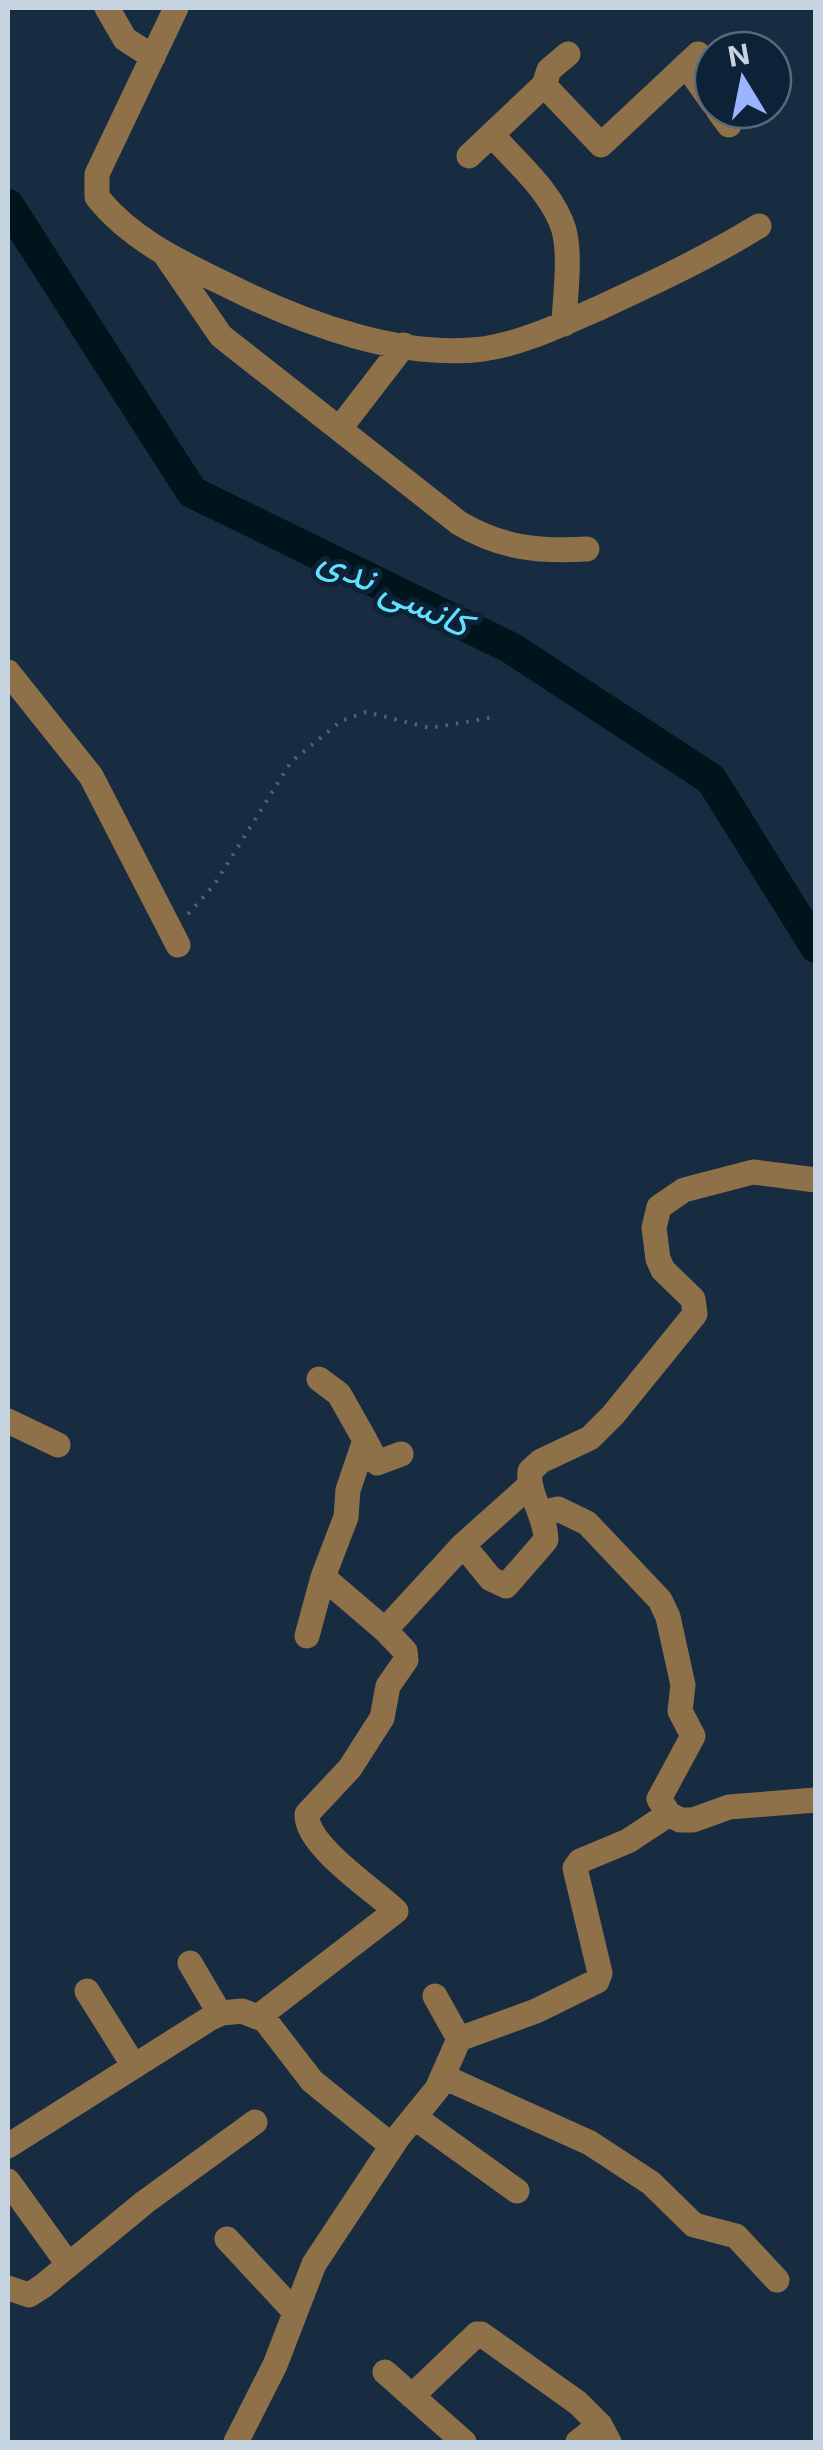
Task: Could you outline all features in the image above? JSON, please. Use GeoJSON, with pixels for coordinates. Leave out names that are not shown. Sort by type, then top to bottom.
{"type":"FeatureCollection","features":[{"type":"Feature","properties":{"kind":"street"},"geometry":{"type":"LineString","coordinates":[[106,8],[125,39],[153,57]]}},
{"type":"Feature","properties":{"kind":"street"},"geometry":{"type":"LineString","coordinates":[[176,8],[96,174],[97,197],[138,239],[314,324],[404,344],[481,349],[564,324],[699,263],[760,226]]}},
{"type":"Feature","properties":{"kind":"street"},"geometry":{"type":"LineString","coordinates":[[469,156],[544,85],[549,70],[568,54]]}},
{"type":"Feature","properties":{"kind":"street"},"geometry":{"type":"LineString","coordinates":[[544,85],[601,145],[693,61]]}},
{"type":"Feature","properties":{"kind":"street"},"geometry":{"type":"LineString","coordinates":[[493,136],[538,186],[561,222],[566,241],[564,324]]}},
{"type":"Feature","properties":{"kind":"street"},"geometry":{"type":"LineString","coordinates":[[163,252],[221,336],[459,523],[482,537],[522,548],[587,549]]}},
{"type":"Feature","properties":{"kind":"street"},"geometry":{"type":"LineString","coordinates":[[340,428],[404,344]]}},
{"type":"Feature","properties":{"kind":"street"},"geometry":{"type":"LineString","coordinates":[[8,672],[91,776],[174,939]]}},
{"type":"Feature","properties":{"kind":"street"},"geometry":{"type":"LineString","coordinates":[[463,1545],[491,1580],[506,1586],[543,1546],[546,1534],[530,1485],[535,1466],[586,1442],[614,1414],[695,1314],[693,1299],[658,1260],[654,1228],[658,1207],[684,1190],[753,1172],[816,1180]]}},
{"type":"Feature","properties":{"kind":"street"},"geometry":{"type":"LineString","coordinates":[[319,1379],[339,1394],[377,1463],[402,1454]]}},
{"type":"Feature","properties":{"kind":"street"},"geometry":{"type":"LineString","coordinates":[[8,1421],[58,1445]]}},
{"type":"Feature","properties":{"kind":"street"},"geometry":{"type":"LineString","coordinates":[[306,1636],[346,1517],[348,1490],[366,1440]]}},
{"type":"Feature","properties":{"kind":"street"},"geometry":{"type":"LineString","coordinates":[[385,1630],[463,1545],[530,1485]]}},
{"type":"Feature","properties":{"kind":"street"},"geometry":{"type":"LineString","coordinates":[[542,1513],[558,1509],[588,1523],[660,1600],[668,1617],[683,1685],[680,1711],[693,1736],[658,1800],[669,1814],[680,1820],[693,1820],[729,1807],[816,1800]]}},
{"type":"Feature","properties":{"kind":"street"},"geometry":{"type":"LineString","coordinates":[[258,2017],[396,1912],[368,1885],[344,1870],[306,1819],[350,1768],[382,1718],[388,1686],[406,1660],[405,1651],[385,1630],[323,1577]]}},
{"type":"Feature","properties":{"kind":"street"},"geometry":{"type":"LineString","coordinates":[[236,2442],[267,2383],[314,2264],[392,2146],[444,2078],[459,2039],[536,2011],[597,1981],[600,1973],[575,1868],[580,1861],[628,1842],[669,1814]]}},
{"type":"Feature","properties":{"kind":"street"},"geometry":{"type":"LineString","coordinates":[[190,1963],[220,2014]]}},
{"type":"Feature","properties":{"kind":"street"},"geometry":{"type":"LineString","coordinates":[[87,1991],[134,2066]]}},
{"type":"Feature","properties":{"kind":"street"},"geometry":{"type":"LineString","coordinates":[[436,1996],[459,2039]]}},
{"type":"Feature","properties":{"kind":"street"},"geometry":{"type":"LineString","coordinates":[[8,2146],[220,2014],[242,2010],[265,2020],[312,2081],[392,2146]]}},
{"type":"Feature","properties":{"kind":"street"},"geometry":{"type":"LineString","coordinates":[[444,2078],[528,2112],[590,2143],[652,2182],[694,2224],[736,2236],[777,2280]]}},
{"type":"Feature","properties":{"kind":"street"},"geometry":{"type":"LineString","coordinates":[[414,2117],[516,2190]]}},
{"type":"Feature","properties":{"kind":"street"},"geometry":{"type":"LineString","coordinates":[[8,2288],[29,2295],[144,2202],[255,2122]]}},
{"type":"Feature","properties":{"kind":"street"},"geometry":{"type":"LineString","coordinates":[[8,2181],[68,2264]]}},
{"type":"Feature","properties":{"kind":"street"},"geometry":{"type":"LineString","coordinates":[[227,2239],[295,2312]]}},
{"type":"Feature","properties":{"kind":"street"},"geometry":{"type":"LineString","coordinates":[[412,2396],[481,2334],[578,2402],[604,2434],[578,2442]]}},
{"type":"Feature","properties":{"kind":"street"},"geometry":{"type":"LineString","coordinates":[[385,2372],[464,2442]]}},
{"type":"Feature","properties":{"kind":"path"},"geometry":{"type":"LineString","coordinates":[[174,939],[214,885],[291,762],[341,721],[366,712],[430,728],[495,717]]}},
{"type":"Feature","properties":{"kind":"waterway","name":"کانسی ندی"},"geometry":{"type":"LineString","coordinates":[[8,205],[192,492],[511,648],[711,779],[816,947]]}}]}
